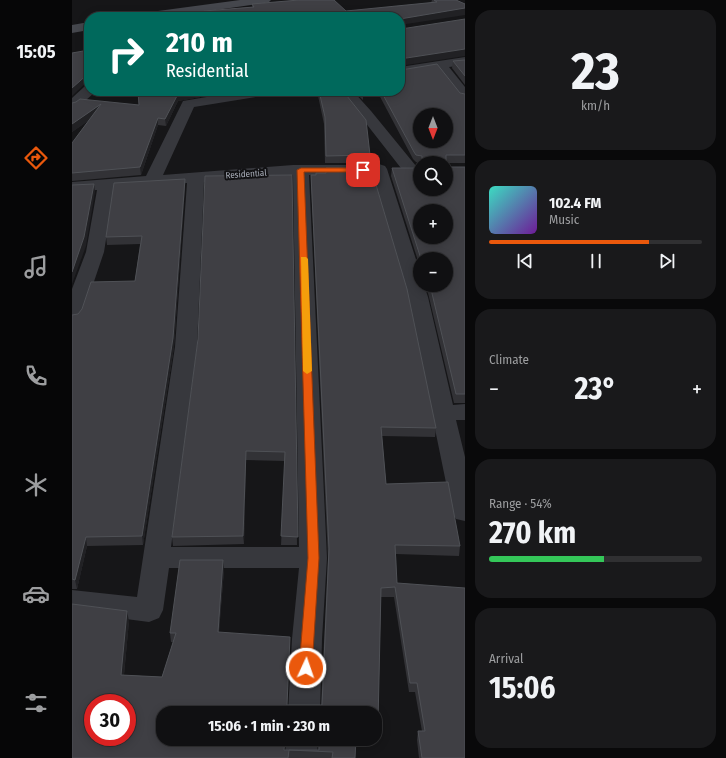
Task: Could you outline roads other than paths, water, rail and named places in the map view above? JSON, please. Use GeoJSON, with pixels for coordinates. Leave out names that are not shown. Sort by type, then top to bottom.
{"type":"FeatureCollection","features":[{"type":"Feature","properties":{"kind":"main road"},"geometry":{"type":"LineString","coordinates":[[179,12],[265,0]]}},
{"type":"Feature","properties":{"kind":"main road"},"geometry":{"type":"LineString","coordinates":[[72,29],[84,27]]}},
{"type":"Feature","properties":{"kind":"street"},"geometry":{"type":"LineString","coordinates":[[405,70],[465,61]]}},
{"type":"Feature","properties":{"kind":"street"},"geometry":{"type":"LineString","coordinates":[[440,65],[465,96]]}},
{"type":"Feature","properties":{"kind":"street"},"geometry":{"type":"LineString","coordinates":[[72,105],[84,94]]}},
{"type":"Feature","properties":{"kind":"street"},"geometry":{"type":"LineString","coordinates":[[152,181],[188,104],[237,96]]}},
{"type":"Feature","properties":{"kind":"street"},"geometry":{"type":"LineString","coordinates":[[350,96],[413,167]]}},
{"type":"Feature","properties":{"kind":"street","name":"Residential"},"geometry":{"type":"LineString","coordinates":[[72,187],[301,170],[413,169]]}},
{"type":"Feature","properties":{"kind":"street"},"geometry":{"type":"LineString","coordinates":[[301,170],[313,558],[307,639],[304,706]]}},
{"type":"Feature","properties":{"kind":"street"},"geometry":{"type":"LineString","coordinates":[[379,170],[454,412],[465,512]]}},
{"type":"Feature","properties":{"kind":"street"},"geometry":{"type":"LineString","coordinates":[[72,601],[149,610],[186,347],[196,178]]}},
{"type":"Feature","properties":{"kind":"street"},"geometry":{"type":"LineString","coordinates":[[72,317],[95,252],[106,185]]}},
{"type":"Feature","properties":{"kind":"street"},"geometry":{"type":"LineString","coordinates":[[156,557],[313,558]]}},
{"type":"Feature","properties":{"kind":"street"},"geometry":{"type":"LineString","coordinates":[[302,746],[302,758]]}}]}
